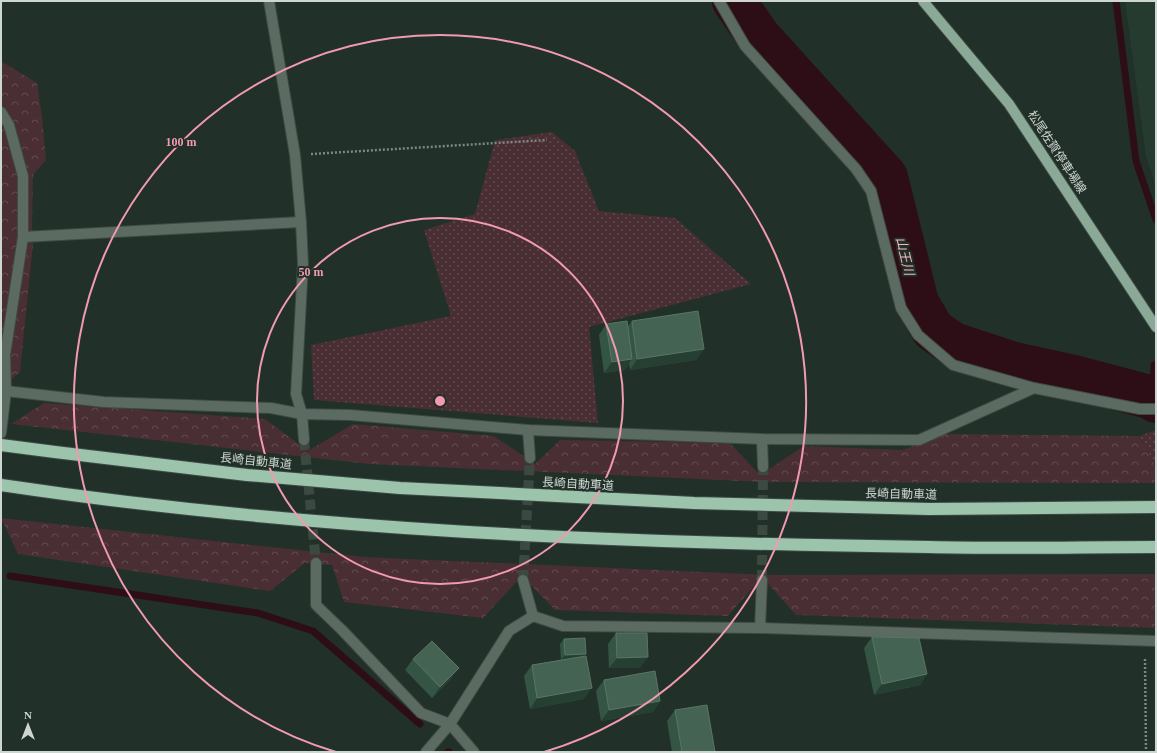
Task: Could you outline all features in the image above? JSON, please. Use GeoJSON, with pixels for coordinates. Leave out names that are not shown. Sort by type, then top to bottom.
{"type":"FeatureCollection","features":[{"type":"Feature","properties":{"kind":"highway","name":"長崎自動車道"},"geometry":{"type":"LineString","coordinates":[[1,445],[247,475],[385,487],[560,497],[694,503],[929,509],[1156,508]]}},
{"type":"Feature","properties":{"kind":"highway"},"geometry":{"type":"LineString","coordinates":[[1,485],[54,493],[241,515],[396,528],[544,536],[692,543],[924,547],[1156,547]]}},
{"type":"Feature","properties":{"kind":"main road","name":"松尾佐賀停車場線"},"geometry":{"type":"LineString","coordinates":[[923,1],[1009,104],[1156,327]]}},
{"type":"Feature","properties":{"kind":"street"},"geometry":{"type":"LineString","coordinates":[[269,1],[295,155],[301,222],[303,264],[296,394],[302,414],[304,440]]}},
{"type":"Feature","properties":{"kind":"street"},"geometry":{"type":"LineString","coordinates":[[719,1],[745,46],[856,169],[871,191],[901,308],[918,335],[953,365],[1034,388],[1140,409],[1156,409]]}},
{"type":"Feature","properties":{"kind":"street"},"geometry":{"type":"LineString","coordinates":[[1,112],[9,125],[22,176],[22,236],[5,354],[6,391],[1,433]]}},
{"type":"Feature","properties":{"kind":"street"},"geometry":{"type":"LineString","coordinates":[[22,236],[301,222]]}},
{"type":"Feature","properties":{"kind":"street"},"geometry":{"type":"LineString","coordinates":[[6,391],[104,402],[271,408],[302,414],[350,414],[528,430],[762,439],[919,440],[1034,388]]}},
{"type":"Feature","properties":{"kind":"street"},"geometry":{"type":"LineString","coordinates":[[528,430],[530,458]]}},
{"type":"Feature","properties":{"kind":"street"},"geometry":{"type":"LineString","coordinates":[[762,439],[763,467]]}},
{"type":"Feature","properties":{"kind":"street"},"geometry":{"type":"LineString","coordinates":[[316,563],[316,605],[342,630],[420,713],[450,724],[474,752]]}},
{"type":"Feature","properties":{"kind":"street"},"geometry":{"type":"LineString","coordinates":[[523,580],[533,616]]}},
{"type":"Feature","properties":{"kind":"street"},"geometry":{"type":"LineString","coordinates":[[760,628],[762,580]]}},
{"type":"Feature","properties":{"kind":"street"},"geometry":{"type":"LineString","coordinates":[[426,752],[450,724],[509,632],[533,616]]}},
{"type":"Feature","properties":{"kind":"street"},"geometry":{"type":"LineString","coordinates":[[533,616],[563,626],[760,628],[1145,642],[1156,641]]}},
{"type":"Feature","properties":{"kind":"path"},"geometry":{"type":"LineString","coordinates":[[295,155],[547,140]]}},
{"type":"Feature","properties":{"kind":"path"},"geometry":{"type":"LineString","coordinates":[[1145,642],[1146,752]]}},
{"type":"Feature","properties":{"kind":"shaded area"},"geometry":{"type":"Polygon","coordinates":[[[1125,1],[1156,1],[1156,187],[1146,156],[1125,1]]]}},
{"type":"Feature","properties":{"kind":"green space"},"geometry":{"type":"Polygon","coordinates":[[[1,61],[37,83],[46,160],[33,175],[33,244],[20,372],[1,389],[1,61]]]}},
{"type":"Feature","properties":{"kind":"green space"},"geometry":{"type":"Polygon","coordinates":[[[552,132],[575,151],[599,211],[675,218],[751,284],[589,327],[598,423],[314,400],[311,345],[451,316],[424,230],[475,214],[495,140],[552,132]]]}},
{"type":"Feature","properties":{"kind":"green space"},"geometry":{"type":"Polygon","coordinates":[[[44,403],[265,419],[308,451],[353,424],[494,436],[535,464],[560,440],[730,443],[760,475],[804,446],[903,450],[943,434],[1140,436],[1156,468],[1156,483],[765,482],[369,464],[11,424],[44,403]]]}},
{"type":"Feature","properties":{"kind":"green space"},"geometry":{"type":"Polygon","coordinates":[[[1156,430],[1156,468],[1140,436],[1156,430]]]}},
{"type":"Feature","properties":{"kind":"green space"},"geometry":{"type":"Polygon","coordinates":[[[1,518],[364,557],[771,575],[1156,574],[1156,628],[796,615],[762,577],[728,616],[555,610],[522,576],[483,618],[344,602],[332,565],[305,563],[270,591],[18,554],[1,518]]]}},
{"type":"Feature","properties":{"kind":"building"},"geometry":{"type":"Polygon","coordinates":[[[698,311],[704,349],[637,359],[632,321],[698,311]]]}},
{"type":"Feature","properties":{"kind":"building"},"geometry":{"type":"Polygon","coordinates":[[[627,321],[632,359],[612,362],[606,324],[627,321]]]}},
{"type":"Feature","properties":{"kind":"building"},"geometry":{"type":"Polygon","coordinates":[[[616,633],[647,633],[648,657],[617,658],[616,633]]]}},
{"type":"Feature","properties":{"kind":"building"},"geometry":{"type":"Polygon","coordinates":[[[872,637],[919,638],[927,674],[882,684],[872,637]]]}},
{"type":"Feature","properties":{"kind":"building"},"geometry":{"type":"Polygon","coordinates":[[[585,638],[586,654],[565,655],[564,639],[585,638]]]}},
{"type":"Feature","properties":{"kind":"building"},"geometry":{"type":"Polygon","coordinates":[[[432,641],[459,668],[440,687],[413,659],[432,641]]]}},
{"type":"Feature","properties":{"kind":"building"},"geometry":{"type":"Polygon","coordinates":[[[586,656],[592,688],[537,698],[532,665],[586,656]]]}},
{"type":"Feature","properties":{"kind":"building"},"geometry":{"type":"Polygon","coordinates":[[[655,671],[660,701],[609,710],[604,680],[655,671]]]}},
{"type":"Feature","properties":{"kind":"building"},"geometry":{"type":"Polygon","coordinates":[[[707,705],[715,752],[682,752],[675,710],[707,705]]]}},
{"type":"Feature","properties":{"kind":"waterway","name":"山王川"},"geometry":{"type":"LineString","coordinates":[[734,1],[759,37],[886,177],[917,303],[933,330],[953,344],[1014,364],[1074,377],[1153,398],[1156,401]]}},
{"type":"Feature","properties":{"kind":"waterway"},"geometry":{"type":"LineString","coordinates":[[1116,1],[1136,161],[1156,220]]}},
{"type":"Feature","properties":{"kind":"waterway"},"geometry":{"type":"LineString","coordinates":[[1153,398],[1154,365]]}},
{"type":"Feature","properties":{"kind":"waterway"},"geometry":{"type":"LineString","coordinates":[[10,576],[258,613],[313,631],[420,724]]}},
{"type":"Feature","properties":{"kind":"tunnel"},"geometry":{"type":"LineString","coordinates":[[304,440],[316,563]]}},
{"type":"Feature","properties":{"kind":"tunnel"},"geometry":{"type":"LineString","coordinates":[[523,580],[530,458]]}},
{"type":"Feature","properties":{"kind":"tunnel"},"geometry":{"type":"LineString","coordinates":[[762,580],[763,467]]}}]}
